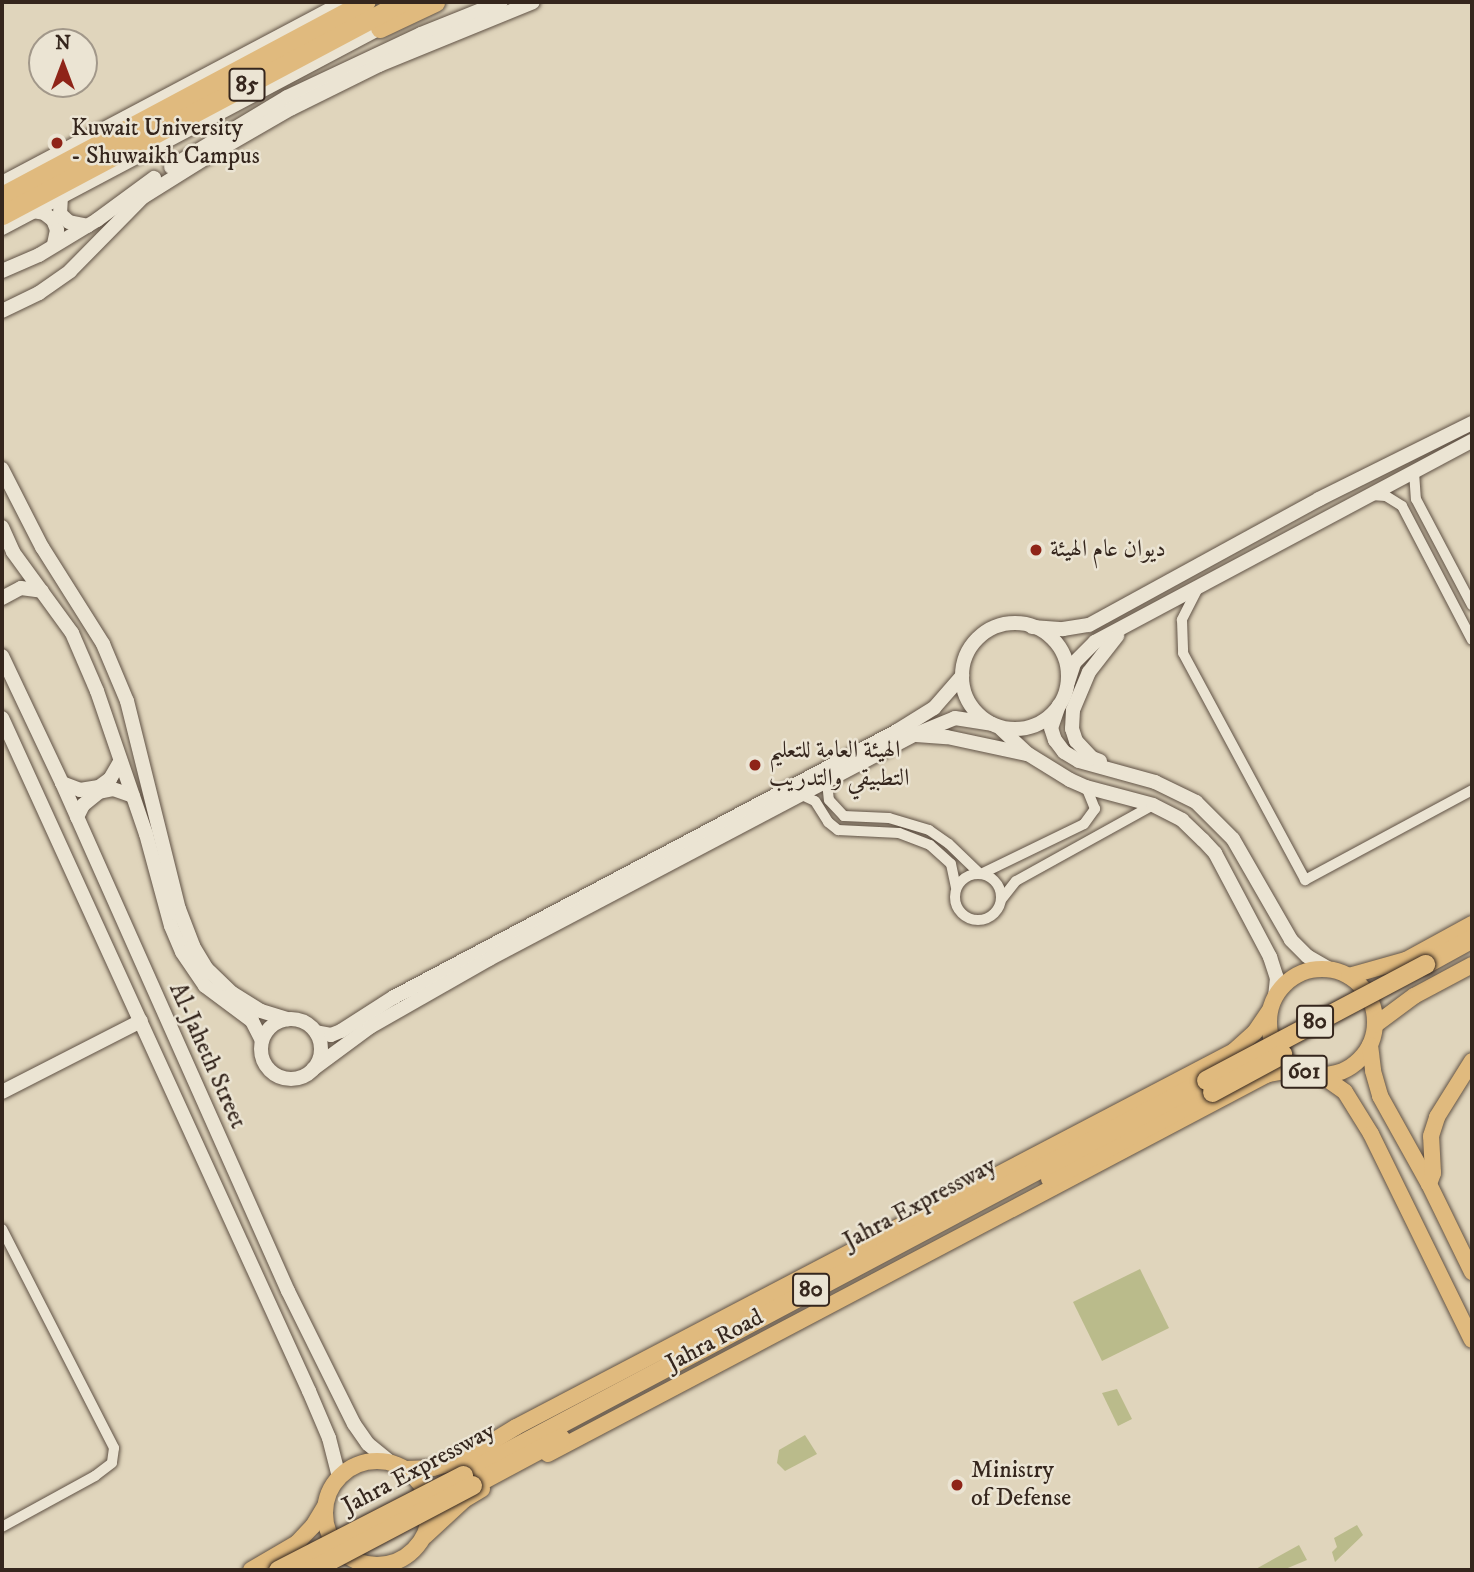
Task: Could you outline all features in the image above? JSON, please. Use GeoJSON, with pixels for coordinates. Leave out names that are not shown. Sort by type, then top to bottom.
{"type":"FeatureCollection","features":[{"type":"Feature","properties":{"kind":"highway","name":"85"},"geometry":{"type":"LineString","coordinates":[[2,196],[366,2]]}},
{"type":"Feature","properties":{"kind":"highway","name":"85"},"geometry":{"type":"LineString","coordinates":[[2,215],[403,2]]}},
{"type":"Feature","properties":{"kind":"highway"},"geometry":{"type":"LineString","coordinates":[[366,35],[435,2]]}},
{"type":"Feature","properties":{"kind":"highway","name":"Jahra Expressway"},"geometry":{"type":"LineString","coordinates":[[278,1570],[1472,938]]}},
{"type":"Feature","properties":{"kind":"highway","name":"Jahra Expressway"},"geometry":{"type":"LineString","coordinates":[[311,1570],[1472,953]]}},
{"type":"Feature","properties":{"kind":"main road"},"geometry":{"type":"LineString","coordinates":[[1349,976],[1406,960],[1472,924]]}},
{"type":"Feature","properties":{"kind":"main road"},"geometry":{"type":"LineString","coordinates":[[1376,1025],[1414,996],[1472,964]]}},
{"type":"Feature","properties":{"kind":"main road"},"geometry":{"type":"LineString","coordinates":[[1273,1003],[1295,976],[1312,970],[1331,970],[1349,976],[1369,997],[1376,1025],[1370,1045],[1376,1086],[1429,1184],[1472,1272]]}},
{"type":"Feature","properties":{"kind":"main road","name":"601"},"geometry":{"type":"LineString","coordinates":[[1273,1003],[1269,1029],[1276,1048],[1297,1069],[1321,1075],[1345,1092],[1371,1134],[1472,1340]]}},
{"type":"Feature","properties":{"kind":"main road","name":"Jahra Road"},"geometry":{"type":"LineString","coordinates":[[406,1469],[433,1468],[462,1460],[516,1427],[1234,1051],[1255,1032],[1273,1003]]}},
{"type":"Feature","properties":{"kind":"main road","name":"601"},"geometry":{"type":"LineString","coordinates":[[1321,1075],[1350,1067],[1370,1045]]}},
{"type":"Feature","properties":{"kind":"main road"},"geometry":{"type":"LineString","coordinates":[[1429,1184],[1433,1172],[1430,1146],[1437,1117],[1472,1061]]}},
{"type":"Feature","properties":{"kind":"main road","name":"Jahra Road"},"geometry":{"type":"LineString","coordinates":[[425,1536],[464,1500],[492,1484],[1269,1074],[1297,1069]]}},
{"type":"Feature","properties":{"kind":"main road"},"geometry":{"type":"LineString","coordinates":[[1371,1134],[1368,1108],[1375,1102],[1387,1106]]}},
{"type":"Feature","properties":{"kind":"main road"},"geometry":{"type":"LineString","coordinates":[[251,1570],[297,1543],[313,1526],[339,1478],[359,1464],[390,1462],[406,1469],[419,1481],[429,1503],[425,1536],[416,1549],[396,1562],[325,1570]]}},
{"type":"Feature","properties":{"kind":"main road"},"geometry":{"type":"LineString","coordinates":[[325,1506],[326,1523],[336,1545],[348,1557],[364,1564]]}},
{"type":"Feature","properties":{"kind":"street"},"geometry":{"type":"LineString","coordinates":[[2,183],[344,2]]}},
{"type":"Feature","properties":{"kind":"street"},"geometry":{"type":"LineString","coordinates":[[2,228],[428,2]]}},
{"type":"Feature","properties":{"kind":"street"},"geometry":{"type":"LineString","coordinates":[[464,23],[501,2]]}},
{"type":"Feature","properties":{"kind":"street"},"geometry":{"type":"LineString","coordinates":[[2,271],[39,255],[88,226],[134,191],[287,97],[437,33],[533,2]]}},
{"type":"Feature","properties":{"kind":"street"},"geometry":{"type":"LineString","coordinates":[[2,311],[38,293],[70,271],[129,211],[156,188],[292,108],[437,33]]}},
{"type":"Feature","properties":{"kind":"street"},"geometry":{"type":"LineString","coordinates":[[61,196],[60,214],[69,222],[88,226]]}},
{"type":"Feature","properties":{"kind":"street"},"geometry":{"type":"LineString","coordinates":[[33,211],[44,213],[53,220],[57,230],[54,244]]}},
{"type":"Feature","properties":{"kind":"street"},"geometry":{"type":"LineString","coordinates":[[2,527],[27,571],[72,633],[97,691],[152,854],[171,926],[182,952],[205,986],[252,1021],[262,1041],[263,1058],[279,1076],[295,1078],[313,1069],[401,1009],[642,871],[802,795],[923,716],[962,676],[969,649],[979,637],[993,628],[1008,624],[1077,629],[1089,625],[1395,459],[1472,422]]}},
{"type":"Feature","properties":{"kind":"street"},"geometry":{"type":"LineString","coordinates":[[1130,773],[1079,761],[1064,752],[1055,740],[1051,728],[1074,663],[1083,652],[1095,642],[1472,441]]}},
{"type":"Feature","properties":{"kind":"street"},"geometry":{"type":"LineString","coordinates":[[2,469],[42,547],[96,632],[127,701],[179,909],[192,946],[206,968],[232,993],[261,1011],[304,1022],[316,1032],[331,1035],[341,1031],[394,997],[914,735],[955,718],[1016,729],[1033,726],[1048,718],[1059,705]]}},
{"type":"Feature","properties":{"kind":"street"},"geometry":{"type":"LineString","coordinates":[[1414,472],[1416,499],[1472,605]]}},
{"type":"Feature","properties":{"kind":"street"},"geometry":{"type":"LineString","coordinates":[[1371,495],[1396,501],[1472,640]]}},
{"type":"Feature","properties":{"kind":"street"},"geometry":{"type":"LineString","coordinates":[[1412,527],[1427,520]]}},
{"type":"Feature","properties":{"kind":"street"},"geometry":{"type":"LineString","coordinates":[[1193,568],[1200,587],[1182,620],[1182,653],[1305,880],[1472,790]]}},
{"type":"Feature","properties":{"kind":"street"},"geometry":{"type":"LineString","coordinates":[[2,590],[18,583],[27,571]]}},
{"type":"Feature","properties":{"kind":"street"},"geometry":{"type":"LineString","coordinates":[[2,598],[21,588],[42,591]]}},
{"type":"Feature","properties":{"kind":"street"},"geometry":{"type":"LineString","coordinates":[[1032,626],[1048,635],[1060,648],[1066,664],[1068,682]]}},
{"type":"Feature","properties":{"kind":"street"},"geometry":{"type":"LineString","coordinates":[[1125,628],[1105,647],[1089,672],[1073,710],[1072,729],[1076,741],[1092,758],[1196,802],[1215,818],[1242,853],[1291,940],[1307,956],[1331,970]]}},
{"type":"Feature","properties":{"kind":"street","name":"Al-Jaheth Street"},"geometry":{"type":"LineString","coordinates":[[2,656],[62,783],[288,1291],[354,1424],[368,1444],[390,1462]]}},
{"type":"Feature","properties":{"kind":"street"},"geometry":{"type":"LineString","coordinates":[[962,676],[971,706],[1028,754],[1086,787],[1153,805],[1182,820],[1203,840],[1221,864],[1275,967],[1273,1003]]}},
{"type":"Feature","properties":{"kind":"street"},"geometry":{"type":"LineString","coordinates":[[97,691],[108,694],[120,685]]}},
{"type":"Feature","properties":{"kind":"street"},"geometry":{"type":"LineString","coordinates":[[104,710],[116,699],[127,701]]}},
{"type":"Feature","properties":{"kind":"street","name":"Al-Jaheth Street"},"geometry":{"type":"LineString","coordinates":[[2,718],[309,1391],[329,1438],[339,1478]]}},
{"type":"Feature","properties":{"kind":"street"},"geometry":{"type":"LineString","coordinates":[[914,735],[947,737],[1028,754]]}},
{"type":"Feature","properties":{"kind":"street"},"geometry":{"type":"LineString","coordinates":[[62,783],[74,789],[93,789],[110,779],[120,762]]}},
{"type":"Feature","properties":{"kind":"street"},"geometry":{"type":"LineString","coordinates":[[820,781],[829,800],[844,816],[889,818],[929,830],[998,886],[1001,900]]}},
{"type":"Feature","properties":{"kind":"street"},"geometry":{"type":"LineString","coordinates":[[1086,787],[1095,808],[1084,824],[980,874],[965,877],[956,887],[954,894],[958,909],[970,919],[987,918],[994,913],[1016,881],[1153,805]]}},
{"type":"Feature","properties":{"kind":"street"},"geometry":{"type":"LineString","coordinates":[[77,817],[83,804],[99,792],[113,789],[132,796]]}},
{"type":"Feature","properties":{"kind":"street"},"geometry":{"type":"LineString","coordinates":[[802,795],[815,801],[828,822],[838,830],[898,832],[930,845],[950,864],[956,887]]}},
{"type":"Feature","properties":{"kind":"street"},"geometry":{"type":"LineString","coordinates":[[1221,864],[1242,853]]}},
{"type":"Feature","properties":{"kind":"street"},"geometry":{"type":"LineString","coordinates":[[117,972],[131,974],[141,963]]}},
{"type":"Feature","properties":{"kind":"street"},"geometry":{"type":"LineString","coordinates":[[262,1041],[269,1028],[288,1019]]}},
{"type":"Feature","properties":{"kind":"street"},"geometry":{"type":"LineString","coordinates":[[2,1092],[141,1021]]}},
{"type":"Feature","properties":{"kind":"street"},"geometry":{"type":"LineString","coordinates":[[313,1069],[321,1051],[316,1032]]}},
{"type":"Feature","properties":{"kind":"street"},"geometry":{"type":"LineString","coordinates":[[2,1229],[114,1448],[112,1462],[95,1476],[2,1527]]}},
{"type":"Feature","properties":{"kind":"green space"},"geometry":{"type":"Polygon","coordinates":[[[1140,1269],[1169,1328],[1102,1361],[1073,1302],[1140,1269]]]}},
{"type":"Feature","properties":{"kind":"green space"},"geometry":{"type":"Polygon","coordinates":[[[1117,1389],[1132,1419],[1118,1426],[1102,1393],[1117,1389]]]}},
{"type":"Feature","properties":{"kind":"green space"},"geometry":{"type":"Polygon","coordinates":[[[805,1435],[817,1454],[785,1471],[777,1463],[779,1450],[805,1435]]]}},
{"type":"Feature","properties":{"kind":"green space"},"geometry":{"type":"Polygon","coordinates":[[[1357,1525],[1363,1535],[1335,1562],[1332,1552],[1337,1547],[1334,1538],[1357,1525]]]}},
{"type":"Feature","properties":{"kind":"green space"},"geometry":{"type":"Polygon","coordinates":[[[1299,1545],[1307,1560],[1283,1570],[1254,1570],[1299,1545]]]}},
{"type":"Feature","properties":{"kind":"place","name":"Kuwait University - Shuwaikh Campus"},"geometry":{"type":"Point","coordinates":[57,143]}},
{"type":"Feature","properties":{"kind":"place","name":"ديوان عام الهيئة"},"geometry":{"type":"Point","coordinates":[1036,550]}},
{"type":"Feature","properties":{"kind":"place","name":"الهيئة العامة للتعليم التطبيقي والتدريب"},"geometry":{"type":"Point","coordinates":[755,765]}},
{"type":"Feature","properties":{"kind":"place","name":"Ministry of Defense"},"geometry":{"type":"Point","coordinates":[957,1485]}}]}
